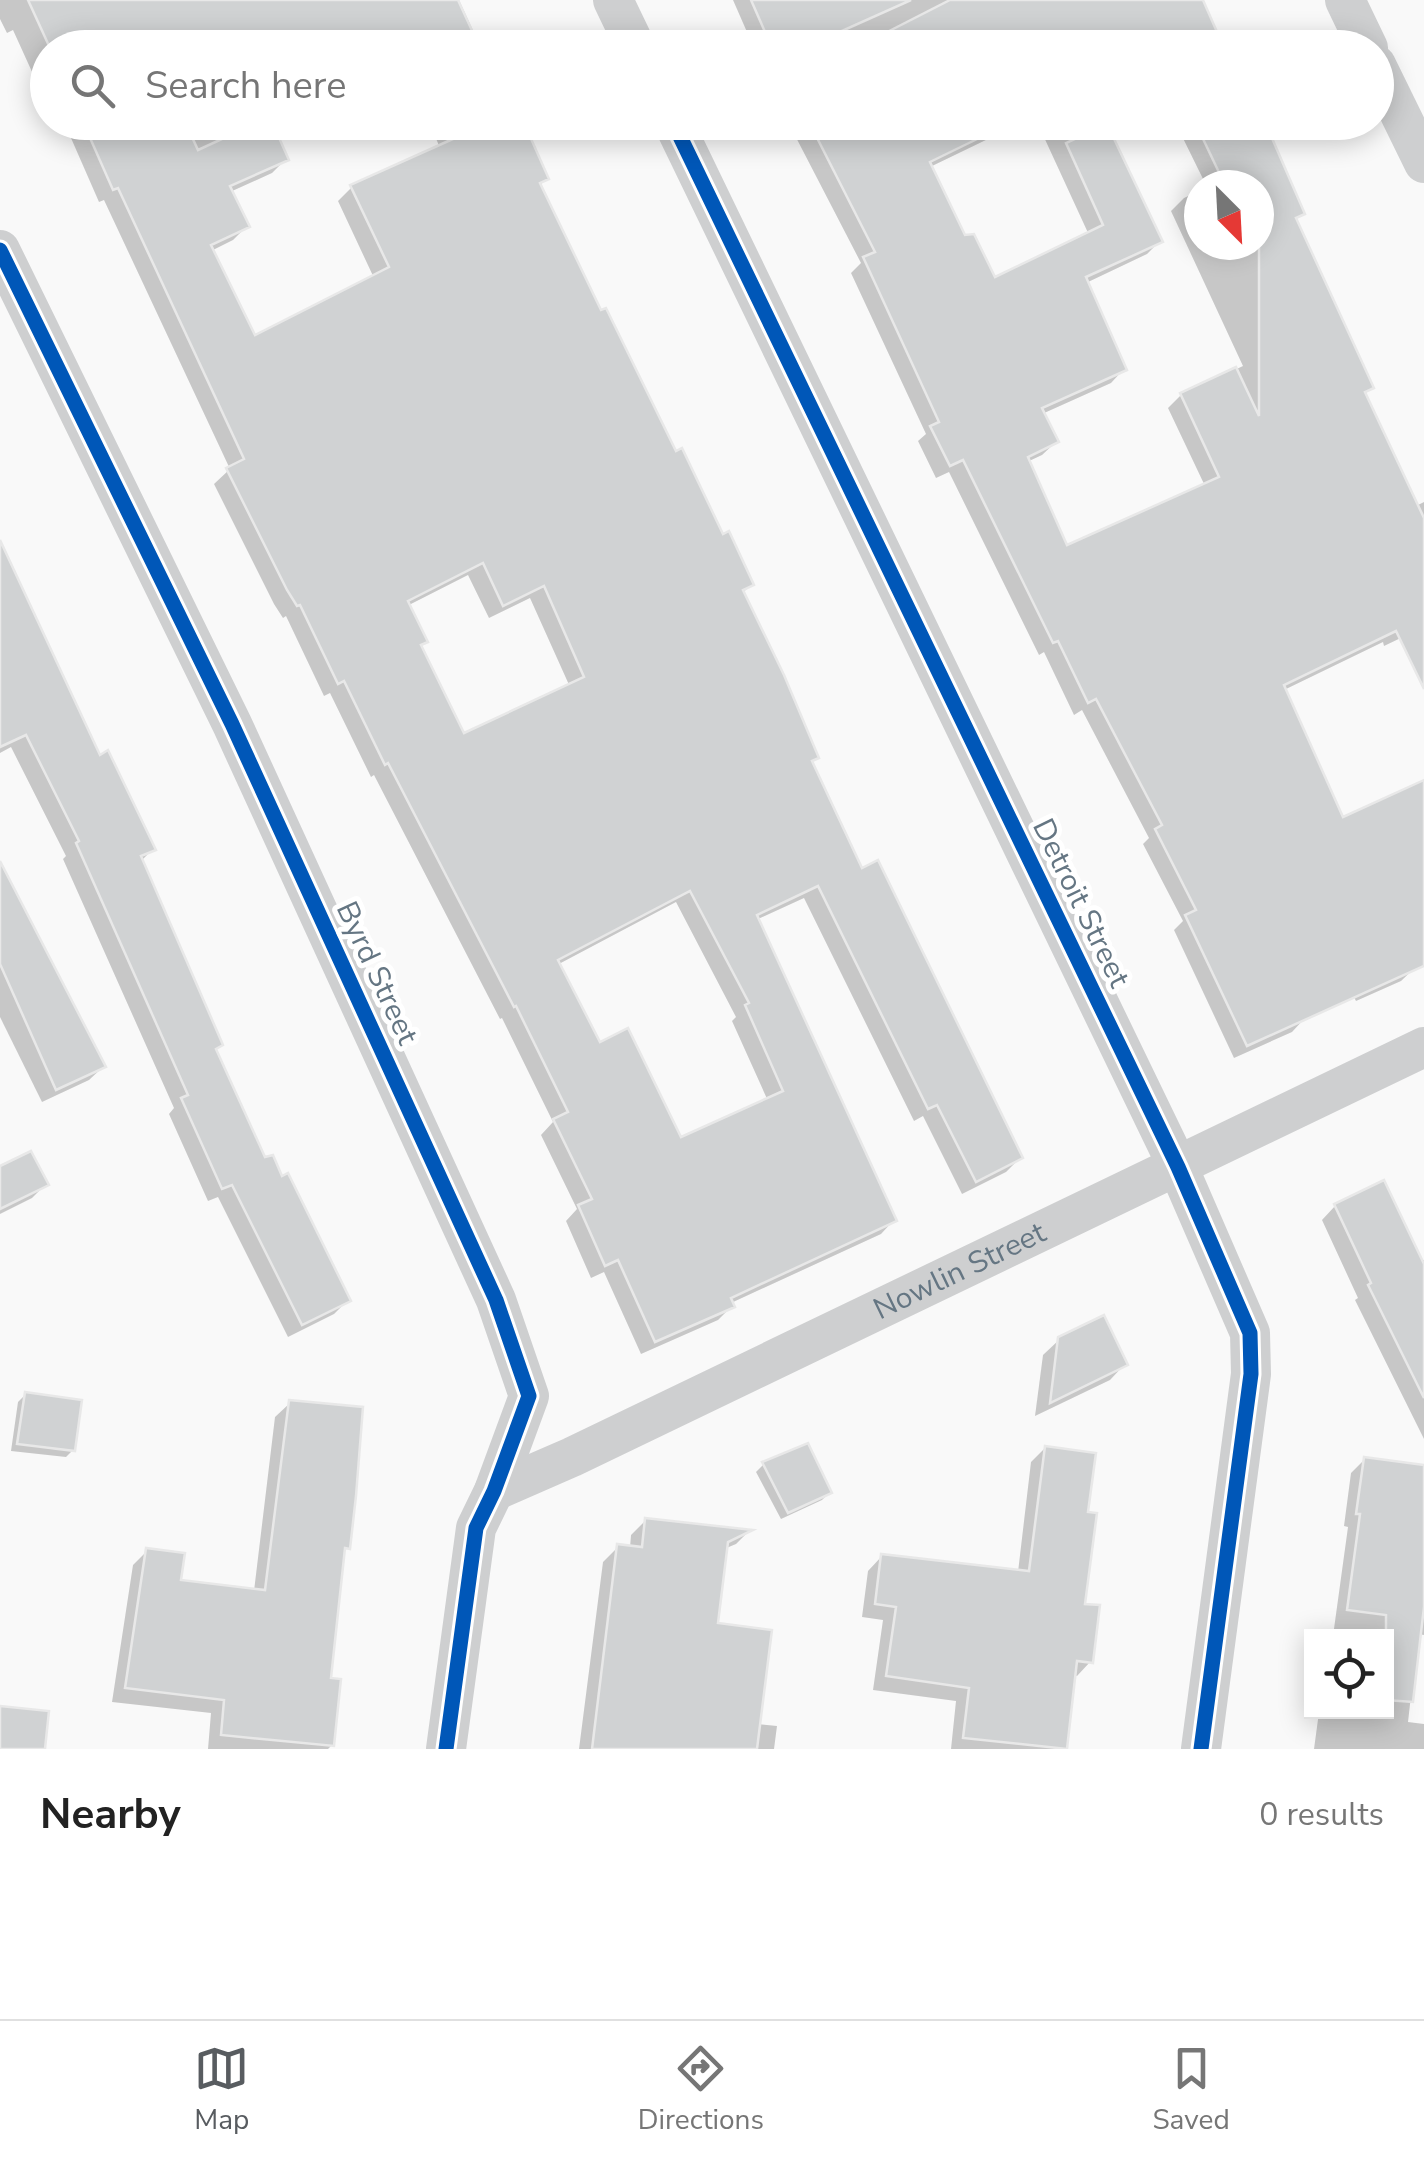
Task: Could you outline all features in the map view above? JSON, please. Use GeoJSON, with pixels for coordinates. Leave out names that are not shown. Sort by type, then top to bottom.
{"type":"FeatureCollection","features":[{"type":"Feature","properties":{"kind":"street"},"geometry":{"type":"LineString","coordinates":[[613,0],[627,30]]}},
{"type":"Feature","properties":{"kind":"street"},"geometry":{"type":"LineString","coordinates":[[1345,0],[1359,30]]}},
{"type":"Feature","properties":{"kind":"street"},"geometry":{"type":"LineString","coordinates":[[1394,102],[1424,163]]}},
{"type":"Feature","properties":{"kind":"street","name":"Detroit Street"},"geometry":{"type":"LineString","coordinates":[[681,140],[1178,1167],[1250,1333],[1251,1374],[1201,1749]]}},
{"type":"Feature","properties":{"kind":"street","name":"Byrd Street"},"geometry":{"type":"LineString","coordinates":[[0,250],[232,724],[496,1300],[529,1396],[476,1528],[446,1749]]}},
{"type":"Feature","properties":{"kind":"street","name":"Nowlin Street"},"geometry":{"type":"LineString","coordinates":[[494,1491],[1424,1047]]}},
{"type":"Feature","properties":{"kind":"building"},"geometry":{"type":"Polygon","coordinates":[[[28,0],[458,0],[472,30],[42,30],[28,0]]]}},
{"type":"Feature","properties":{"kind":"building"},"geometry":{"type":"Polygon","coordinates":[[[751,0],[911,0],[844,30],[764,30],[751,0]]]}},
{"type":"Feature","properties":{"kind":"building"},"geometry":{"type":"Polygon","coordinates":[[[950,0],[1203,0],[1216,30],[891,30],[950,0]]]}},
{"type":"Feature","properties":{"kind":"building"},"geometry":{"type":"Polygon","coordinates":[[[91,140],[193,140],[198,150],[220,140],[280,140],[289,160],[230,186],[250,227],[211,245],[255,335],[389,267],[350,185],[451,140],[532,140],[549,179],[540,183],[601,310],[606,308],[676,451],[682,448],[723,534],[729,531],[754,585],[743,590],[784,675],[819,758],[812,761],[862,868],[878,860],[1023,1158],[976,1182],[937,1105],[928,1109],[818,886],[757,915],[897,1221],[731,1298],[735,1307],[655,1342],[618,1260],[605,1266],[578,1205],[592,1199],[553,1119],[568,1112],[516,1006],[388,763],[385,765],[344,681],[338,684],[300,605],[287,590],[226,468],[244,459],[118,188],[113,190],[91,140]],[[483,563],[408,601],[428,642],[421,645],[464,733],[584,677],[544,586],[503,606],[483,563]],[[690,891],[558,960],[600,1042],[628,1028],[681,1137],[783,1091],[745,1005],[749,1003],[690,891]]]}},
{"type":"Feature","properties":{"kind":"building"},"geometry":{"type":"Polygon","coordinates":[[[818,140],[975,140],[930,162],[965,235],[974,234],[995,277],[1103,225],[1066,143],[1115,140],[1163,242],[1086,277],[1127,370],[1042,408],[1059,442],[1028,457],[1067,545],[1219,477],[1180,393],[1236,367],[1259,416],[1259,260],[1274,260],[1274,170],[1218,170],[1204,140],[1273,140],[1305,214],[1296,218],[1374,388],[1365,392],[1424,518],[1424,689],[1396,631],[1284,685],[1343,817],[1424,780],[1424,966],[1247,1046],[1185,915],[1196,910],[1155,829],[1162,825],[1096,699],[1088,703],[1058,641],[1053,643],[963,460],[950,466],[930,426],[939,422],[863,257],[875,252],[818,140]]]}},
{"type":"Feature","properties":{"kind":"building"},"geometry":{"type":"Polygon","coordinates":[[[0,540],[100,755],[108,750],[156,850],[141,856],[223,1045],[216,1049],[265,1157],[273,1155],[282,1176],[288,1173],[351,1301],[302,1325],[232,1185],[222,1189],[181,1098],[188,1095],[76,843],[79,841],[26,735],[0,747],[0,540]]]}},
{"type":"Feature","properties":{"kind":"building"},"geometry":{"type":"Polygon","coordinates":[[[0,861],[106,1067],[56,1090],[0,964],[0,861]]]}},
{"type":"Feature","properties":{"kind":"building"},"geometry":{"type":"Polygon","coordinates":[[[31,1151],[49,1185],[0,1209],[0,1166],[31,1151]]]}},
{"type":"Feature","properties":{"kind":"building"},"geometry":{"type":"Polygon","coordinates":[[[1384,1180],[1424,1264],[1424,1398],[1368,1285],[1371,1283],[1334,1204],[1384,1180]]]}},
{"type":"Feature","properties":{"kind":"building"},"geometry":{"type":"Polygon","coordinates":[[[1104,1315],[1128,1365],[1050,1403],[1058,1337],[1104,1315]]]}},
{"type":"Feature","properties":{"kind":"building"},"geometry":{"type":"Polygon","coordinates":[[[25,1392],[82,1400],[75,1451],[17,1444],[25,1392]]]}},
{"type":"Feature","properties":{"kind":"building"},"geometry":{"type":"Polygon","coordinates":[[[289,1400],[363,1407],[350,1549],[345,1548],[331,1678],[341,1679],[334,1746],[221,1735],[224,1700],[125,1688],[146,1548],[185,1553],[181,1580],[265,1590],[289,1400]]]}},
{"type":"Feature","properties":{"kind":"building"},"geometry":{"type":"Polygon","coordinates":[[[808,1443],[832,1493],[788,1513],[762,1462],[808,1443]]]}},
{"type":"Feature","properties":{"kind":"building"},"geometry":{"type":"Polygon","coordinates":[[[1045,1446],[1096,1453],[1088,1512],[1097,1513],[1085,1604],[1100,1605],[1093,1663],[1077,1661],[1067,1749],[963,1738],[969,1688],[886,1676],[896,1607],[875,1604],[881,1554],[1029,1571],[1045,1446]]]}},
{"type":"Feature","properties":{"kind":"building"},"geometry":{"type":"Polygon","coordinates":[[[1364,1457],[1424,1465],[1424,1607],[1413,1702],[1394,1701],[1394,1629],[1386,1629],[1386,1615],[1347,1610],[1360,1514],[1356,1514],[1364,1457]]]}},
{"type":"Feature","properties":{"kind":"building"},"geometry":{"type":"Polygon","coordinates":[[[645,1518],[753,1530],[728,1542],[718,1623],[772,1630],[757,1749],[592,1749],[617,1544],[642,1547],[645,1518]]]}},
{"type":"Feature","properties":{"kind":"building"},"geometry":{"type":"Polygon","coordinates":[[[0,1706],[49,1711],[45,1749],[0,1749],[0,1706]]]}},
{"type":"Feature","properties":{"kind":"cycle path"},"geometry":{"type":"LineString","coordinates":[[682,140],[1178,1167],[1250,1333],[1251,1374],[1201,1749]]}},
{"type":"Feature","properties":{"kind":"cycle path"},"geometry":{"type":"LineString","coordinates":[[0,250],[232,724],[496,1300],[529,1396],[476,1528],[446,1749]]}}]}
